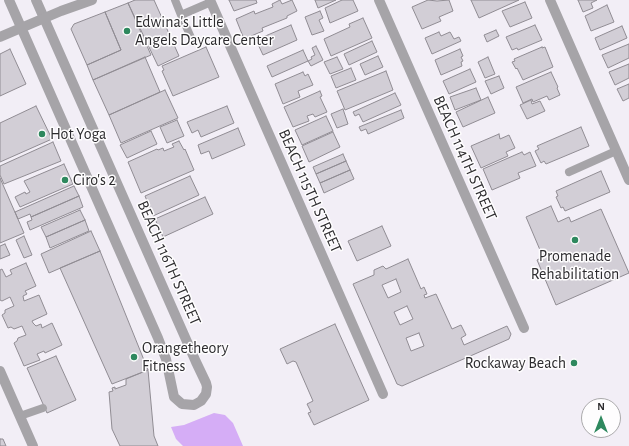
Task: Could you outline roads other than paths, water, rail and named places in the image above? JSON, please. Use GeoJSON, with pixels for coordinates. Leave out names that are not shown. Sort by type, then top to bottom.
{"type":"FeatureCollection","features":[{"type":"Feature","properties":{"kind":"street","name":"BEACH 116TH STREET"},"geometry":{"type":"LineString","coordinates":[[9,0],[160,343],[169,369],[171,388],[174,397],[179,402],[186,405],[194,405],[198,403],[206,394],[206,383],[36,0]]}},
{"type":"Feature","properties":{"kind":"street"},"geometry":{"type":"LineString","coordinates":[[0,37],[92,0]]}},
{"type":"Feature","properties":{"kind":"street","name":"BEACH 114TH STREET"},"geometry":{"type":"LineString","coordinates":[[379,0],[524,328]]}},
{"type":"Feature","properties":{"kind":"street"},"geometry":{"type":"LineString","coordinates":[[550,0],[629,180]]}},
{"type":"Feature","properties":{"kind":"street","name":"BEACH 115TH STREET"},"geometry":{"type":"LineString","coordinates":[[211,1],[383,394]]}},
{"type":"Feature","properties":{"kind":"street"},"geometry":{"type":"LineString","coordinates":[[0,371],[33,446]]}},
{"type":"Feature","properties":{"kind":"lane"},"geometry":{"type":"LineString","coordinates":[[175,0],[193,42]]}},
{"type":"Feature","properties":{"kind":"lane"},"geometry":{"type":"LineString","coordinates":[[181,15],[211,1]]}},
{"type":"Feature","properties":{"kind":"lane"},"geometry":{"type":"LineString","coordinates":[[569,172],[616,151]]}},
{"type":"Feature","properties":{"kind":"lane"},"geometry":{"type":"LineString","coordinates":[[20,416],[43,408]]}},
{"type":"Feature","properties":{"kind":"place","name":"Edwina's Little Angels Daycare Center"},"geometry":{"type":"Point","coordinates":[127,31]}},
{"type":"Feature","properties":{"kind":"place","name":"Hot Yoga"},"geometry":{"type":"Point","coordinates":[42,134]}},
{"type":"Feature","properties":{"kind":"place","name":"Ciro's 2"},"geometry":{"type":"Point","coordinates":[65,180]}},
{"type":"Feature","properties":{"kind":"place","name":"Promenade Rehabilitation"},"geometry":{"type":"Point","coordinates":[575,240]}},
{"type":"Feature","properties":{"kind":"place","name":"Orangetheory Fitness"},"geometry":{"type":"Point","coordinates":[134,357]}},
{"type":"Feature","properties":{"kind":"place","name":"Rockaway Beach"},"geometry":{"type":"Point","coordinates":[574,363]}}]}
